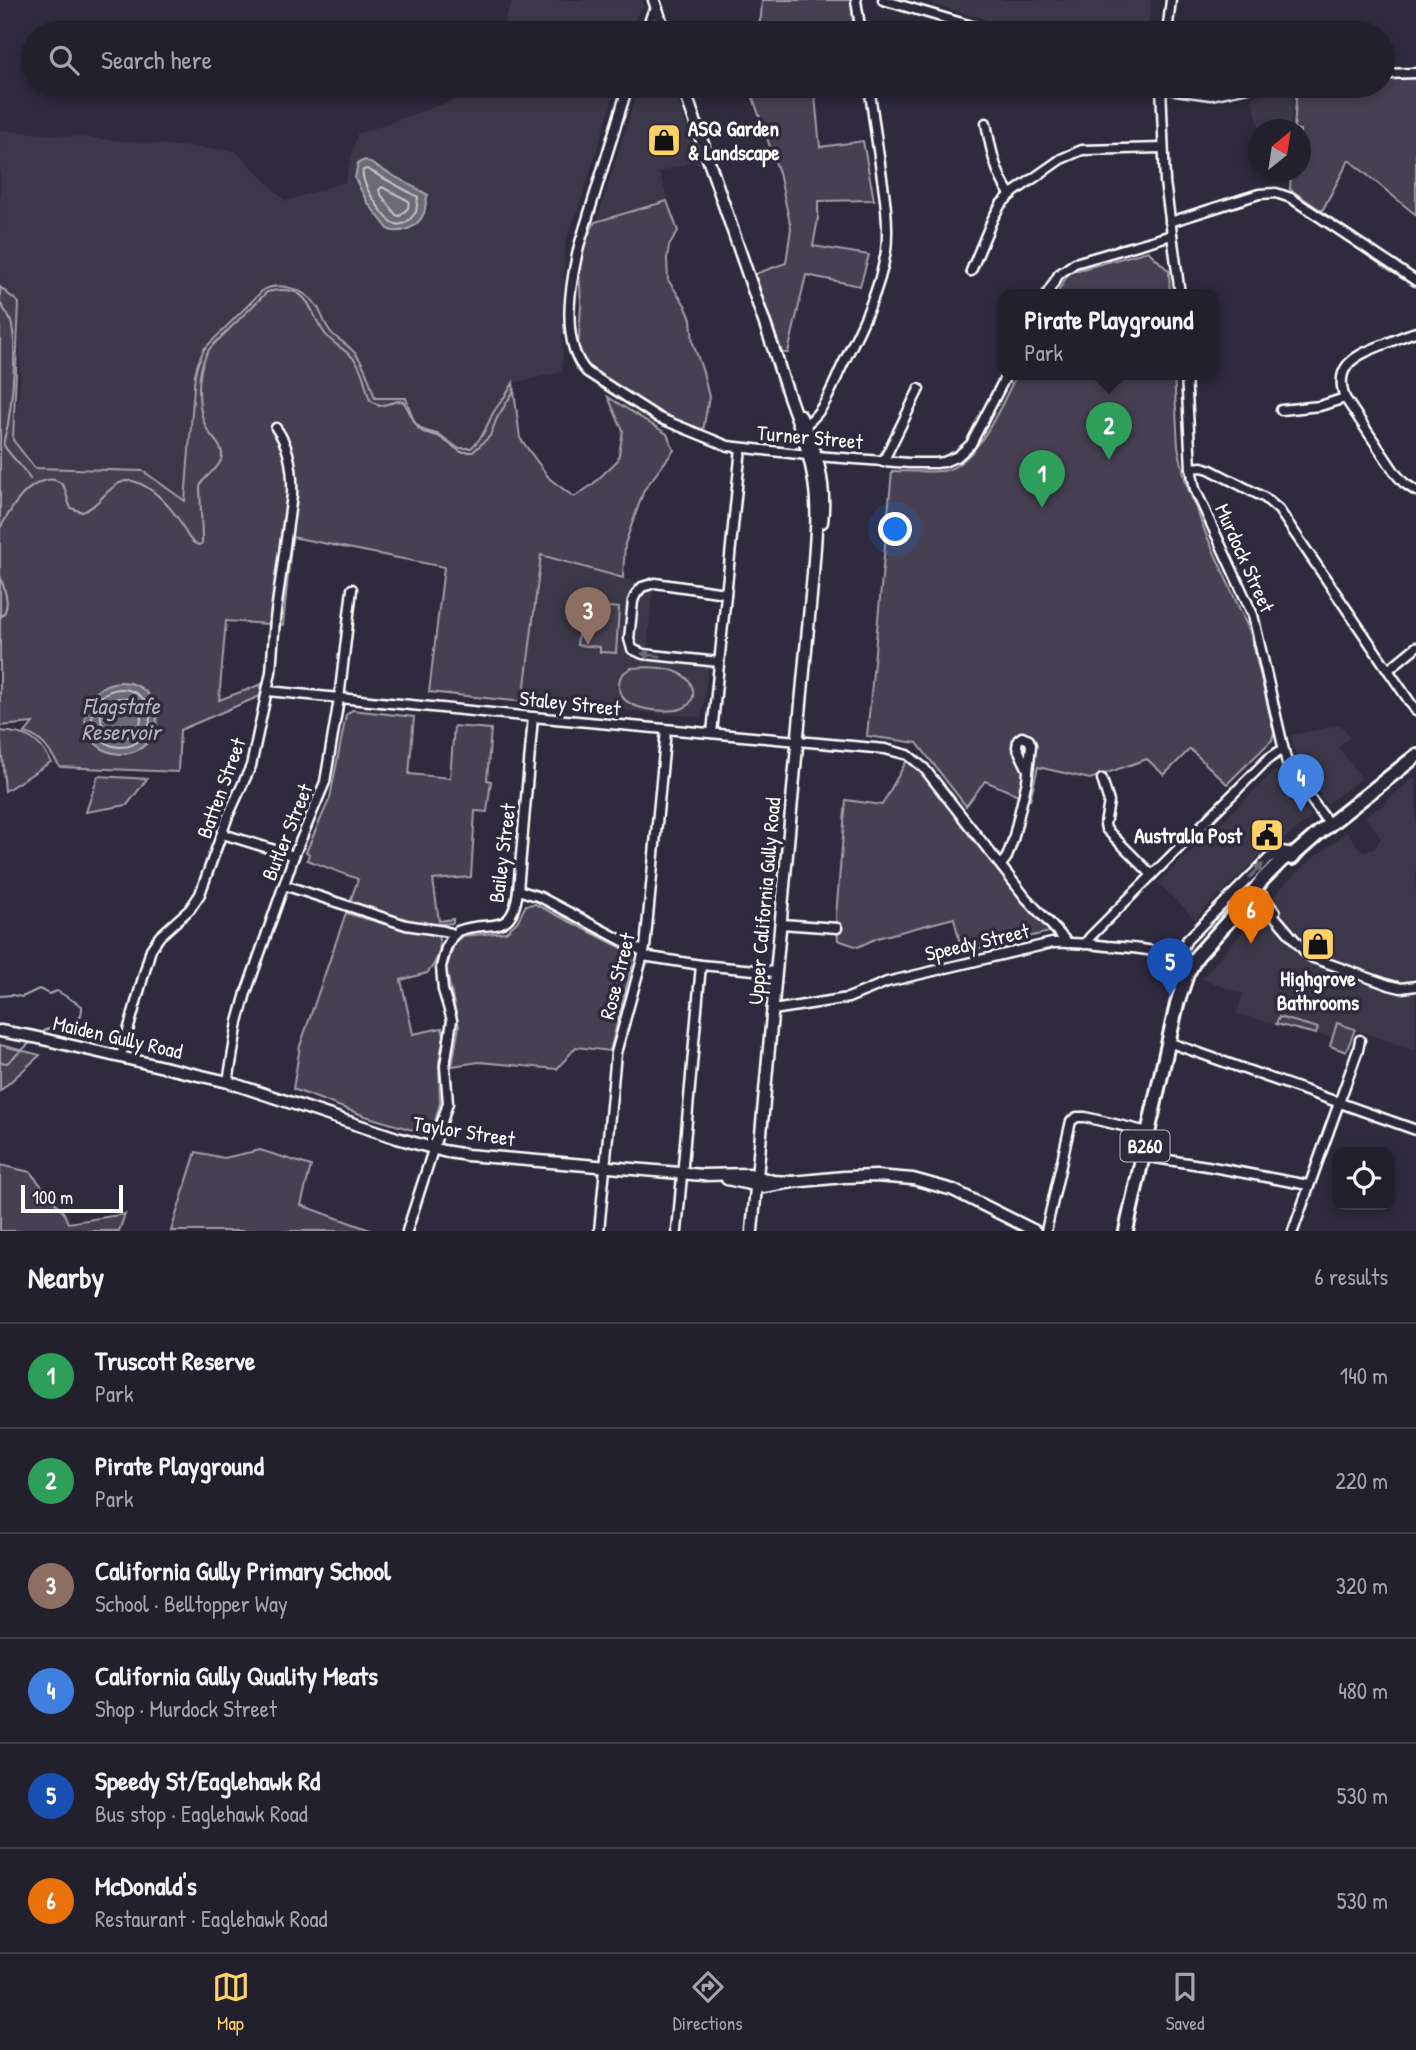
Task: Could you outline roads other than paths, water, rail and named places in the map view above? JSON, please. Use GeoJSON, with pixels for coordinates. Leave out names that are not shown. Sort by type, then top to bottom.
{"type":"FeatureCollection","features":[{"type":"Feature","properties":{"kind":"main road","name":"B260"},"geometry":{"type":"LineString","coordinates":[[1125,1231],[1180,992],[1192,964],[1254,894],[1286,866],[1296,853],[1416,756]]}},
{"type":"Feature","properties":{"kind":"street"},"geometry":{"type":"LineString","coordinates":[[856,0],[859,21]]}},
{"type":"Feature","properties":{"kind":"street"},"geometry":{"type":"LineString","coordinates":[[883,0],[955,21]]}},
{"type":"Feature","properties":{"kind":"street"},"geometry":{"type":"LineString","coordinates":[[1168,21],[1171,0]]}},
{"type":"Feature","properties":{"kind":"street"},"geometry":{"type":"LineString","coordinates":[[649,21],[656,4]]}},
{"type":"Feature","properties":{"kind":"street"},"geometry":{"type":"LineString","coordinates":[[656,4],[662,21]]}},
{"type":"Feature","properties":{"kind":"street"},"geometry":{"type":"LineString","coordinates":[[1395,74],[1416,73]]}},
{"type":"Feature","properties":{"kind":"street","name":"Turner Street"},"geometry":{"type":"LineString","coordinates":[[624,98],[579,246],[574,273],[571,328],[573,351],[581,366],[593,377],[659,418],[718,442],[741,448],[812,456],[936,463],[958,456],[971,444],[1004,380]]}},
{"type":"Feature","properties":{"kind":"street","name":"Upper California Gully Road"},"geometry":{"type":"LineString","coordinates":[[687,98],[776,356],[821,475],[823,509],[813,575],[752,1231]]}},
{"type":"Feature","properties":{"kind":"street"},"geometry":{"type":"LineString","coordinates":[[802,427],[823,405],[870,305],[882,271],[886,251],[886,210],[871,98]]}},
{"type":"Feature","properties":{"kind":"street"},"geometry":{"type":"LineString","coordinates":[[1161,98],[1165,182],[1179,289]]}},
{"type":"Feature","properties":{"kind":"street"},"geometry":{"type":"LineString","coordinates":[[986,123],[995,167],[1010,194]]}},
{"type":"Feature","properties":{"kind":"street"},"geometry":{"type":"LineString","coordinates":[[971,271],[996,212],[1010,194],[1056,162],[1077,151],[1163,148]]}},
{"type":"Feature","properties":{"kind":"street"},"geometry":{"type":"LineString","coordinates":[[1170,222],[1259,194],[1276,192],[1291,198],[1416,281]]}},
{"type":"Feature","properties":{"kind":"street"},"geometry":{"type":"LineString","coordinates":[[1050,289],[1059,274],[1075,263],[1172,235]]}},
{"type":"Feature","properties":{"kind":"street"},"geometry":{"type":"LineString","coordinates":[[1416,332],[1352,359],[1343,374],[1342,388],[1345,398],[1396,474],[1416,491]]}},
{"type":"Feature","properties":{"kind":"street","name":"Murdock Street"},"geometry":{"type":"LineString","coordinates":[[1186,380],[1191,468],[1195,489],[1253,615],[1283,750],[1291,774],[1329,824]]}},
{"type":"Feature","properties":{"kind":"street"},"geometry":{"type":"LineString","coordinates":[[883,461],[919,389]]}},
{"type":"Feature","properties":{"kind":"street"},"geometry":{"type":"LineString","coordinates":[[1281,410],[1320,406],[1345,398]]}},
{"type":"Feature","properties":{"kind":"street","name":"Batten Street"},"geometry":{"type":"LineString","coordinates":[[121,1056],[151,949],[160,936],[196,902],[251,766],[268,691],[293,485],[286,448],[276,428]]}},
{"type":"Feature","properties":{"kind":"street"},"geometry":{"type":"LineString","coordinates":[[712,733],[741,448]]}},
{"type":"Feature","properties":{"kind":"street"},"geometry":{"type":"LineString","coordinates":[[1191,468],[1209,469],[1265,498],[1279,510],[1416,711]]}},
{"type":"Feature","properties":{"kind":"street"},"geometry":{"type":"LineString","coordinates":[[719,662],[643,654],[632,649],[629,639],[634,597],[642,587],[655,583],[725,593]]}},
{"type":"Feature","properties":{"kind":"street","name":"Butler Street"},"geometry":{"type":"LineString","coordinates":[[228,1082],[246,993],[294,856],[325,782],[339,699],[352,589]]}},
{"type":"Feature","properties":{"kind":"street"},"geometry":{"type":"LineString","coordinates":[[1388,670],[1416,647]]}},
{"type":"Feature","properties":{"kind":"street","name":"Staley Street"},"geometry":{"type":"LineString","coordinates":[[268,691],[885,749],[902,753],[925,768],[1032,905],[1068,943]]}},
{"type":"Feature","properties":{"kind":"street","name":"Bailey Street"},"geometry":{"type":"LineString","coordinates":[[454,934],[463,929],[496,925],[507,920],[515,908],[533,718]]}},
{"type":"Feature","properties":{"kind":"street","name":"Rose Street"},"geometry":{"type":"LineString","coordinates":[[599,1231],[616,1053],[643,954],[666,730]]}},
{"type":"Feature","properties":{"kind":"street"},"geometry":{"type":"LineString","coordinates":[[1085,944],[1268,759],[1283,750]]}},
{"type":"Feature","properties":{"kind":"street"},"geometry":{"type":"LineString","coordinates":[[1001,865],[1013,841],[1027,780],[1027,768]]}},
{"type":"Feature","properties":{"kind":"street"},"geometry":{"type":"LineString","coordinates":[[1102,779],[1109,802],[1106,829],[1152,875]]}},
{"type":"Feature","properties":{"kind":"street"},"geometry":{"type":"LineString","coordinates":[[223,834],[294,856]]}},
{"type":"Feature","properties":{"kind":"street"},"geometry":{"type":"LineString","coordinates":[[1178,957],[1187,940],[1269,858],[1281,850],[1296,853]]}},
{"type":"Feature","properties":{"kind":"street"},"geometry":{"type":"LineString","coordinates":[[284,885],[395,922],[454,934],[446,948],[441,967],[443,990],[452,1020],[445,1069],[448,1103],[407,1231]]}},
{"type":"Feature","properties":{"kind":"street"},"geometry":{"type":"LineString","coordinates":[[518,890],[540,897],[643,954],[701,965],[776,972]]}},
{"type":"Feature","properties":{"kind":"street"},"geometry":{"type":"LineString","coordinates":[[1254,894],[1269,902],[1280,921],[1315,959],[1389,985],[1401,988],[1416,986]]}},
{"type":"Feature","properties":{"kind":"street"},"geometry":{"type":"LineString","coordinates":[[781,924],[837,928]]}},
{"type":"Feature","properties":{"kind":"street","name":"Speedy Street"},"geometry":{"type":"LineString","coordinates":[[773,1010],[848,998],[901,978],[1042,944],[1068,943],[1152,950],[1192,964]]}},
{"type":"Feature","properties":{"kind":"street"},"geometry":{"type":"LineString","coordinates":[[677,1231],[701,965]]}},
{"type":"Feature","properties":{"kind":"street","name":"Maiden Gully Road"},"geometry":{"type":"LineString","coordinates":[[0,1031],[228,1082]]}},
{"type":"Feature","properties":{"kind":"street"},"geometry":{"type":"LineString","coordinates":[[1293,1231],[1360,1040]]}},
{"type":"Feature","properties":{"kind":"street"},"geometry":{"type":"LineString","coordinates":[[1168,1042],[1416,1130]]}},
{"type":"Feature","properties":{"kind":"street","name":"Taylor Street"},"geometry":{"type":"LineString","coordinates":[[228,1082],[382,1134],[434,1149],[467,1154],[682,1174],[749,1174],[757,1181],[792,1182],[876,1176],[927,1181],[953,1190],[1035,1231]]}},
{"type":"Feature","properties":{"kind":"street"},"geometry":{"type":"LineString","coordinates":[[1046,1231],[1071,1121],[1077,1117],[1085,1117],[1148,1132]]}},
{"type":"Feature","properties":{"kind":"street"},"geometry":{"type":"LineString","coordinates":[[1142,1156],[1308,1185]]}},
{"type":"Feature","properties":{"kind":"water"},"geometry":{"type":"Polygon","coordinates":[[[365,160],[428,195],[424,213],[414,226],[400,231],[389,230],[367,202],[355,178],[358,163],[365,160]]]}},
{"type":"Feature","properties":{"kind":"water","name":"Flagstafe Reservoir"},"geometry":{"type":"Polygon","coordinates":[[[121,682],[141,688],[151,698],[157,718],[151,738],[141,748],[121,754],[101,748],[91,738],[85,718],[91,698],[101,688],[121,682]]]}},
{"type":"Feature","properties":{"kind":"waterway"},"geometry":{"type":"LineString","coordinates":[[0,528],[22,495],[40,482],[59,482],[64,487],[71,508],[82,512],[114,487],[128,481],[136,482],[154,492],[173,511],[191,541],[199,545],[202,543],[200,487],[219,464],[222,456],[220,448],[206,427],[200,408],[202,364],[211,347],[267,292],[282,290],[300,295],[326,335],[358,364],[370,400],[379,406],[404,402],[418,428],[438,436],[461,452],[473,452],[490,436],[497,418],[515,389]]}},
{"type":"Feature","properties":{"kind":"waterway"},"geometry":{"type":"LineString","coordinates":[[0,303],[11,322],[14,344],[13,387],[4,445],[30,479]]}},
{"type":"Feature","properties":{"kind":"waterway"},"geometry":{"type":"LineString","coordinates":[[0,575],[7,603],[0,618]]}},
{"type":"Feature","properties":{"kind":"waterway"},"geometry":{"type":"LineString","coordinates":[[0,996],[22,997],[39,989],[49,994],[57,991],[82,1006],[81,1014],[74,1023],[44,1031]]}},
{"type":"Feature","properties":{"kind":"waterway"},"geometry":{"type":"LineString","coordinates":[[0,1062],[7,1063],[30,1043]]}},
{"type":"Feature","properties":{"kind":"place","name":"ASQ Garden & Landscape"},"geometry":{"type":"Point","coordinates":[664,140]}},
{"type":"Feature","properties":{"kind":"place","name":"Pirate Playground"},"geometry":{"type":"Point","coordinates":[1109,460]}},
{"type":"Feature","properties":{"kind":"place","name":"Truscott Reserve"},"geometry":{"type":"Point","coordinates":[1042,508]}},
{"type":"Feature","properties":{"kind":"place","name":"California Gully Primary School"},"geometry":{"type":"Point","coordinates":[588,645]}},
{"type":"Feature","properties":{"kind":"place","name":"California Gully Quality Meats"},"geometry":{"type":"Point","coordinates":[1301,812]}},
{"type":"Feature","properties":{"kind":"place","name":"AustralIa Post"},"geometry":{"type":"Point","coordinates":[1267,835]}},
{"type":"Feature","properties":{"kind":"place","name":"McDonald's"},"geometry":{"type":"Point","coordinates":[1251,944]}},
{"type":"Feature","properties":{"kind":"place","name":"Highgrove Bathrooms"},"geometry":{"type":"Point","coordinates":[1318,944]}},
{"type":"Feature","properties":{"kind":"place","name":"Speedy St/Eaglehawk Rd"},"geometry":{"type":"Point","coordinates":[1170,996]}}]}
